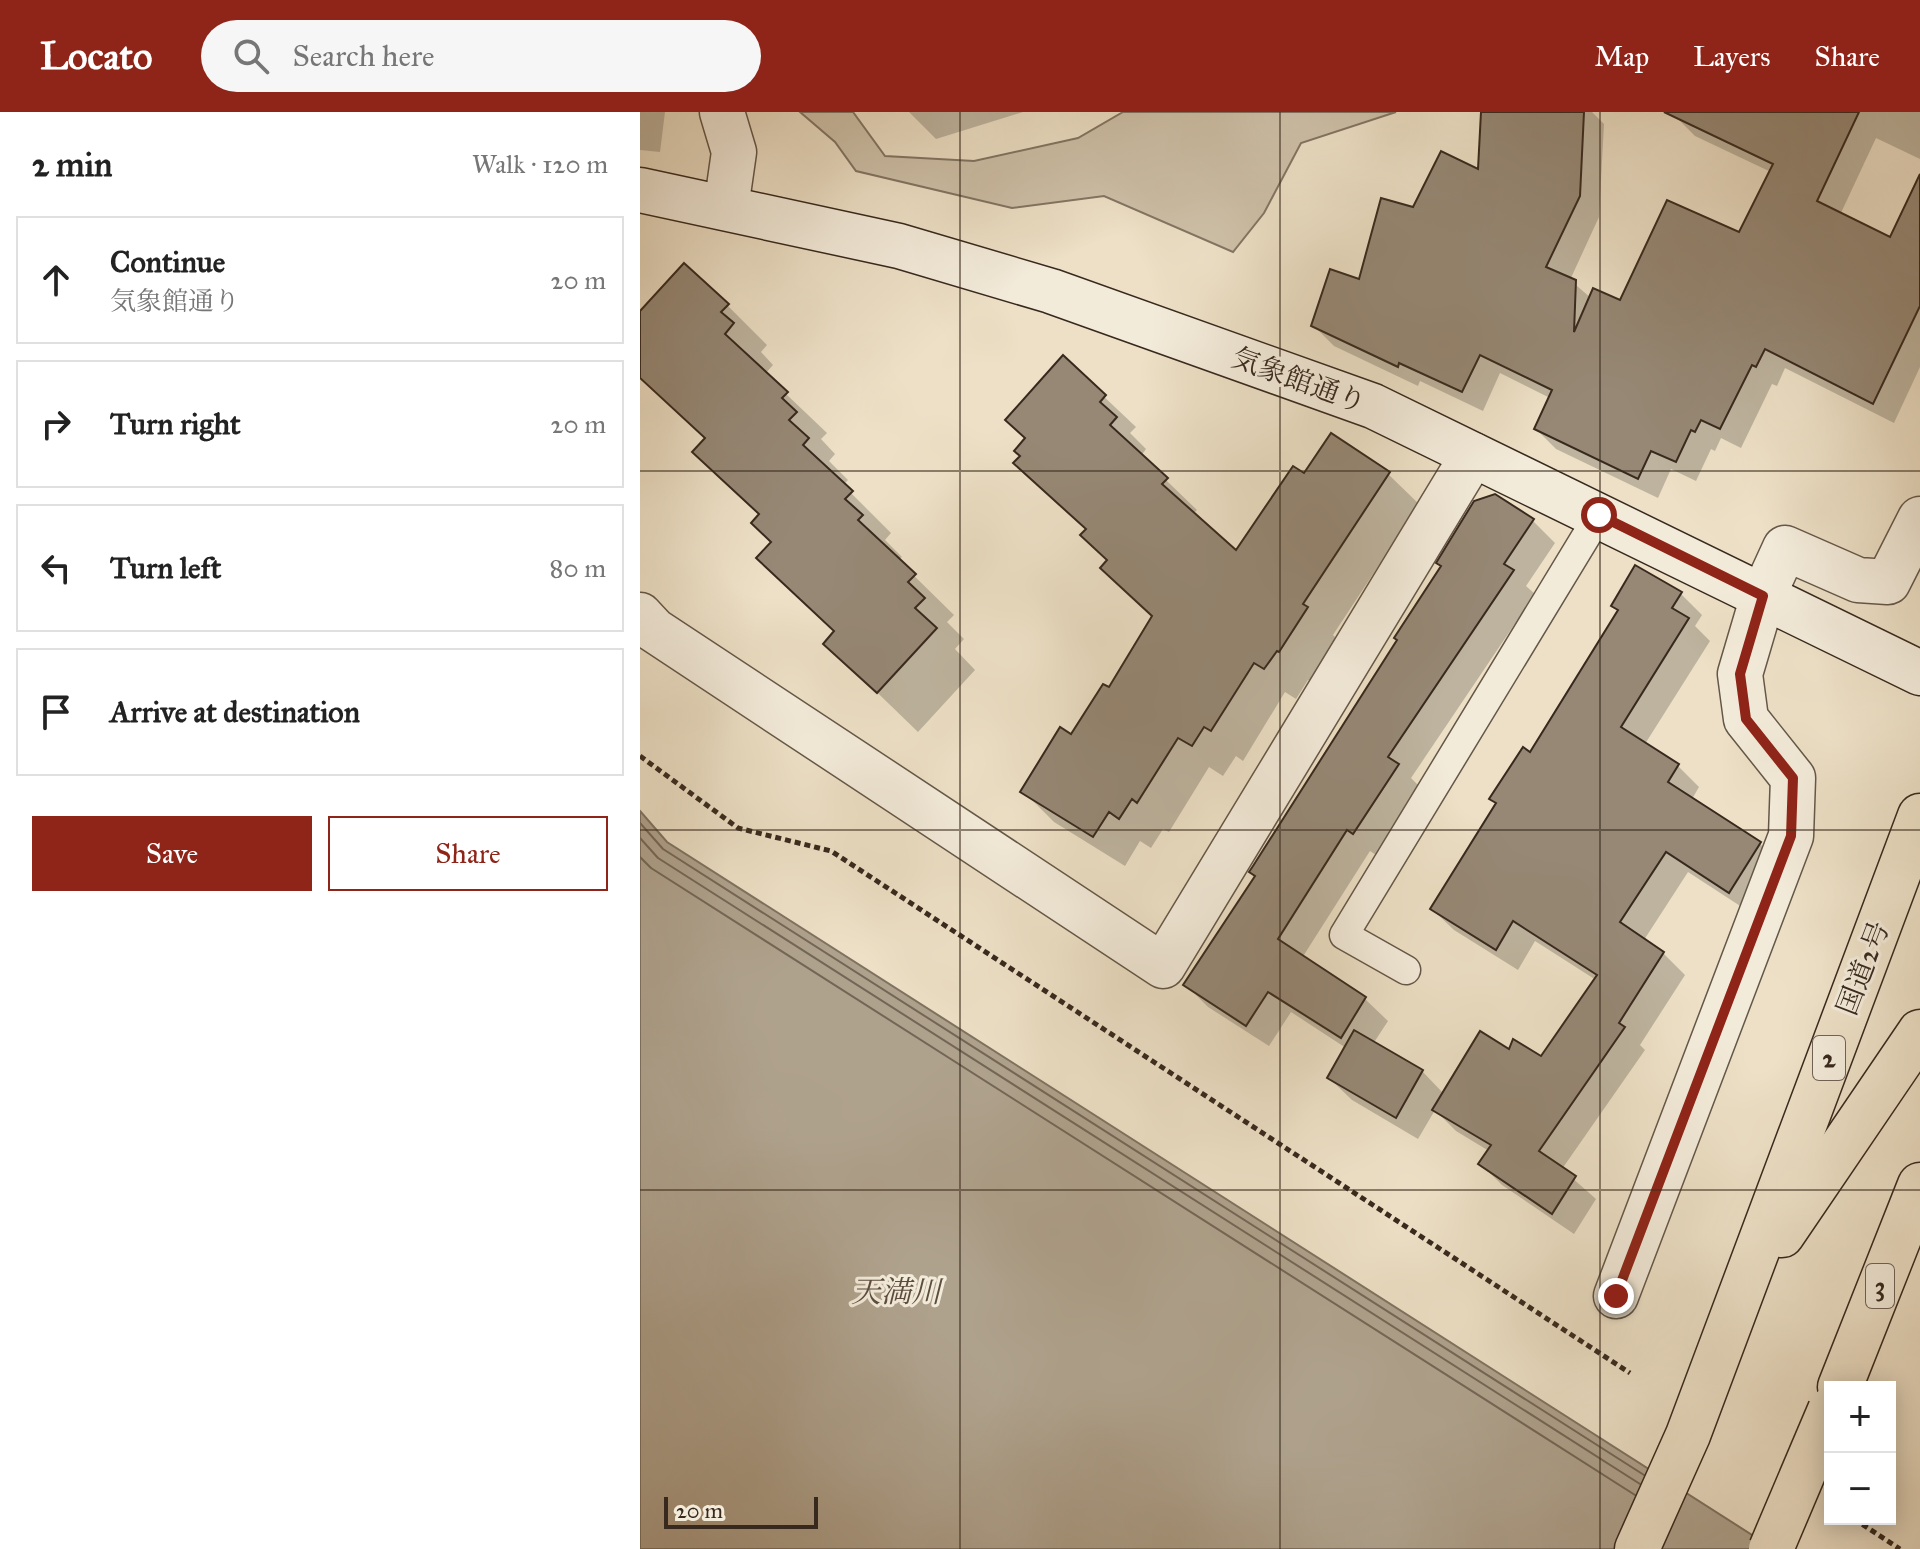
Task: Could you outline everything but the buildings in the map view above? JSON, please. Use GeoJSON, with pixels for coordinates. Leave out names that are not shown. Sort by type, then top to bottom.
{"type":"FeatureCollection","features":[{"type":"Feature","properties":{"kind":"highway","name":"国道2号"},"geometry":{"type":"LineString","coordinates":[[1637,1549],[1688,1435],[1920,816]]}},
{"type":"Feature","properties":{"kind":"highway","name":"国道2号"},"geometry":{"type":"LineString","coordinates":[[1739,1300],[1920,1032]]}},
{"type":"Feature","properties":{"kind":"highway","name":"3"},"geometry":{"type":"LineString","coordinates":[[1842,1381],[1920,1185]]}},
{"type":"Feature","properties":{"kind":"highway"},"geometry":{"type":"LineString","coordinates":[[1771,1549],[1824,1424]]}},
{"type":"Feature","properties":{"kind":"street"},"geometry":{"type":"LineString","coordinates":[[722,112],[734,152],[726,208]]}},
{"type":"Feature","properties":{"kind":"street","name":"気象館通り"},"geometry":{"type":"LineString","coordinates":[[640,190],[899,246],[1051,291],[1373,406],[1920,673]]}},
{"type":"Feature","properties":{"kind":"street"},"geometry":{"type":"LineString","coordinates":[[640,615],[654,630],[1163,966],[1473,455]]}},
{"type":"Feature","properties":{"kind":"street"},"geometry":{"type":"LineString","coordinates":[[1616,1296],[1791,836],[1793,778],[1746,719],[1740,674],[1763,596],[1785,548],[1858,580],[1888,582],[1920,519]]}},
{"type":"Feature","properties":{"kind":"lane"},"geometry":{"type":"LineString","coordinates":[[1406,970],[1344,935],[1599,515]]}},
{"type":"Feature","properties":{"kind":"path"},"geometry":{"type":"LineString","coordinates":[[640,756],[738,828],[831,851],[1630,1373]]}},
{"type":"Feature","properties":{"kind":"path"},"geometry":{"type":"LineString","coordinates":[[1863,1525],[1900,1549]]}},
{"type":"Feature","properties":{"kind":"shaded area"},"geometry":{"type":"Polygon","coordinates":[[[800,112],[853,112],[885,156],[974,161],[1078,138],[1123,112],[1396,112],[1301,143],[1264,213],[1233,252],[1104,196],[1012,208],[856,171],[835,142],[800,112]]]}},
{"type":"Feature","properties":{"kind":"water","name":"天満川"},"geometry":{"type":"Polygon","coordinates":[[[640,811],[667,842],[1774,1549],[640,1549],[640,811]]]}},
{"type":"Feature","properties":{"kind":"route"},"geometry":{"type":"LineString","coordinates":[[1599,515],[1763,596],[1740,674],[1746,719],[1793,778],[1791,836],[1616,1296]]}}]}
